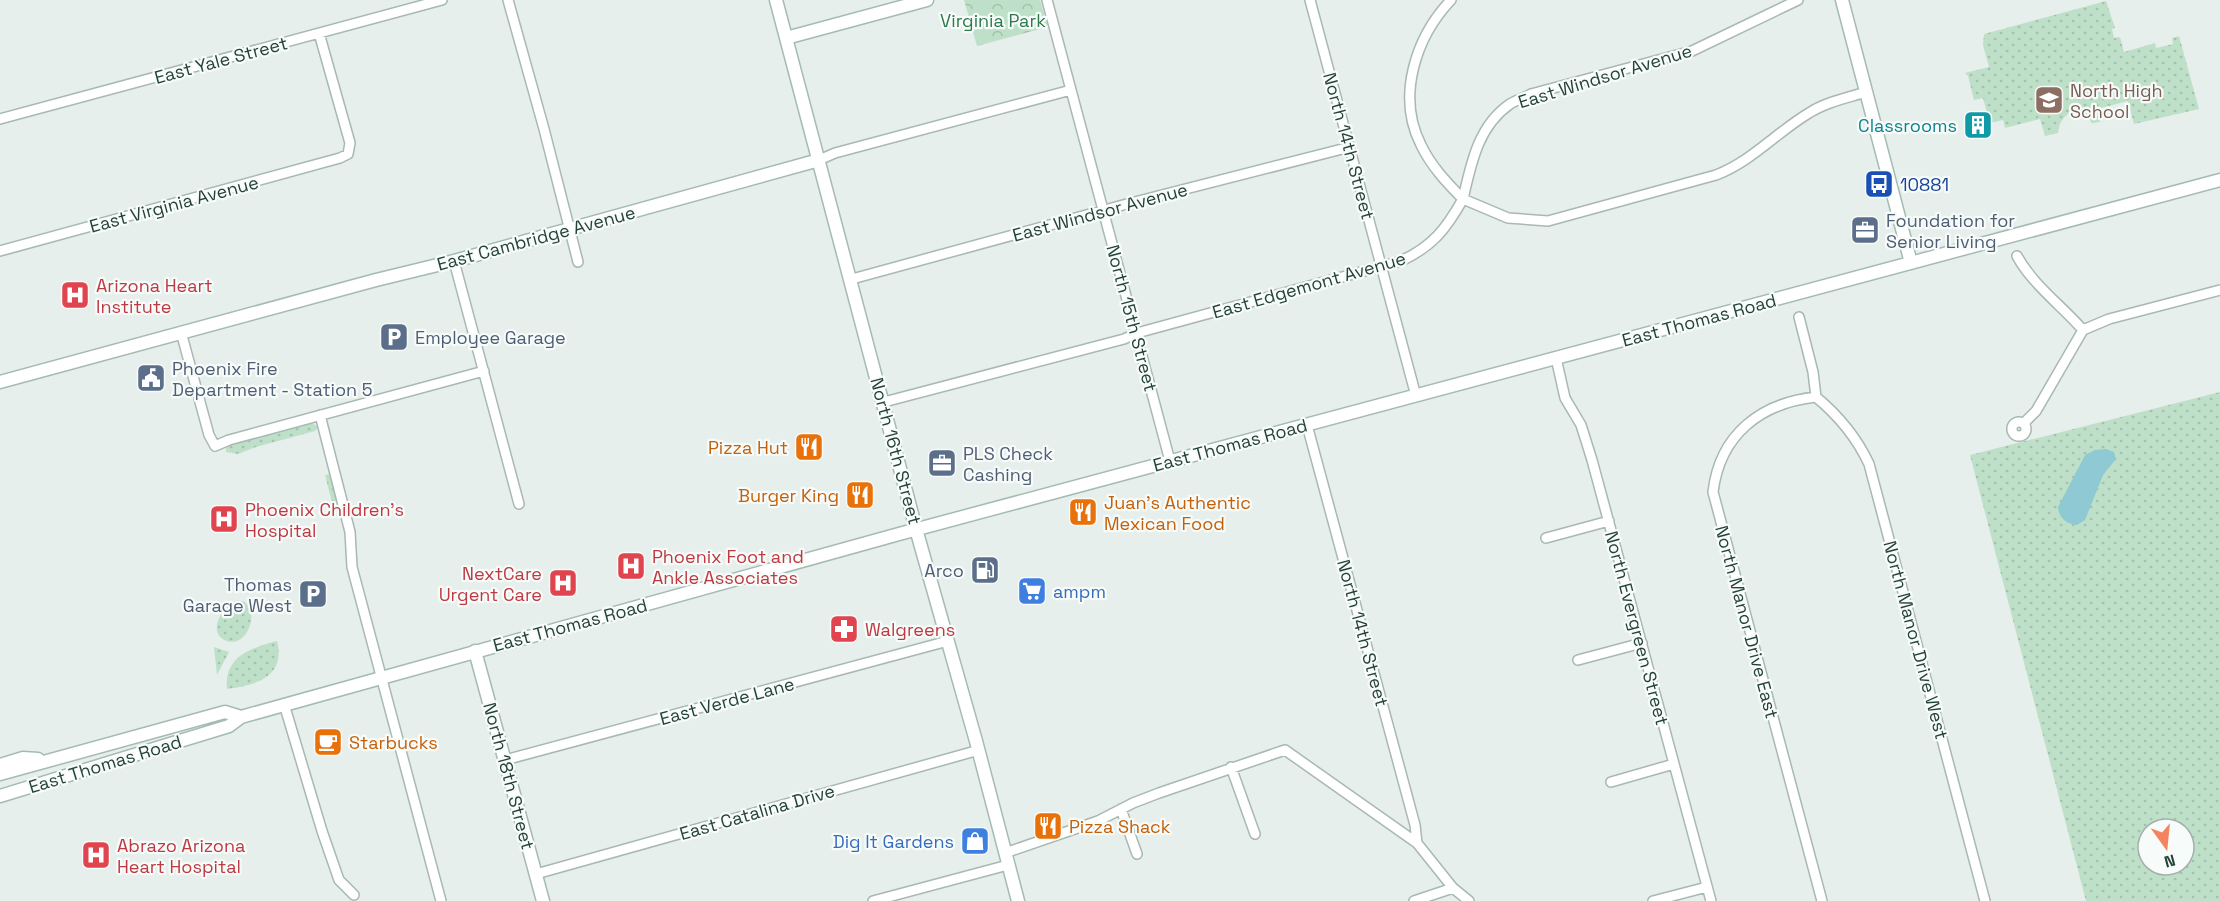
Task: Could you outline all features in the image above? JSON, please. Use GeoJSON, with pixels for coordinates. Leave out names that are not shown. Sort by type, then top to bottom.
{"type":"FeatureCollection","features":[{"type":"Feature","properties":{"kind":"main road","name":"North 16th Street"},"geometry":{"type":"LineString","coordinates":[[776,0],[852,279],[916,529],[979,750],[1018,901]]}},
{"type":"Feature","properties":{"kind":"main road"},"geometry":{"type":"LineString","coordinates":[[786,38],[927,0]]}},
{"type":"Feature","properties":{"kind":"main road"},"geometry":{"type":"LineString","coordinates":[[1842,0],[1911,262]]}},
{"type":"Feature","properties":{"kind":"main road","name":"East Cambridge Avenue"},"geometry":{"type":"LineString","coordinates":[[0,382],[454,261],[819,160]]}},
{"type":"Feature","properties":{"kind":"main road","name":"East Thomas Road"},"geometry":{"type":"LineString","coordinates":[[0,796],[229,726],[241,717],[380,677],[916,529],[2220,180]]}},
{"type":"Feature","properties":{"kind":"main road","name":"North 18th Street"},"geometry":{"type":"LineString","coordinates":[[475,651],[543,901]]}},
{"type":"Feature","properties":{"kind":"main road","name":"East Thomas Road"},"geometry":{"type":"LineString","coordinates":[[0,774],[225,712],[241,717]]}},
{"type":"Feature","properties":{"kind":"main road"},"geometry":{"type":"LineString","coordinates":[[0,765],[23,758],[51,759]]}},
{"type":"Feature","properties":{"kind":"street","name":"East Yale Street"},"geometry":{"type":"LineString","coordinates":[[0,119],[442,0]]}},
{"type":"Feature","properties":{"kind":"street"},"geometry":{"type":"LineString","coordinates":[[508,0],[578,262]]}},
{"type":"Feature","properties":{"kind":"street","name":"North 15th Street"},"geometry":{"type":"LineString","coordinates":[[1047,0],[1170,461]]}},
{"type":"Feature","properties":{"kind":"street","name":"North 14th Street"},"geometry":{"type":"LineString","coordinates":[[1310,0],[1416,396]]}},
{"type":"Feature","properties":{"kind":"street"},"geometry":{"type":"LineString","coordinates":[[1451,0],[1425,35],[1415,62],[1409,90],[1411,120],[1420,144],[1436,169],[1463,199],[1509,218],[1536,221],[1562,218],[1687,184],[1728,170],[1739,165],[1809,113],[1830,103],[1866,92]]}},
{"type":"Feature","properties":{"kind":"street","name":"East Windsor Avenue"},"geometry":{"type":"LineString","coordinates":[[1463,199],[1477,144],[1489,125],[1510,104],[1531,94],[1692,51],[1798,0]]}},
{"type":"Feature","properties":{"kind":"street","name":"East Virginia Avenue"},"geometry":{"type":"LineString","coordinates":[[0,251],[330,161],[348,154],[350,143],[319,33]]}},
{"type":"Feature","properties":{"kind":"street","name":"East Cambridge Avenue"},"geometry":{"type":"LineString","coordinates":[[819,160],[836,153],[1071,90]]}},
{"type":"Feature","properties":{"kind":"street","name":"East Windsor Avenue"},"geometry":{"type":"LineString","coordinates":[[852,279],[1350,147]]}},
{"type":"Feature","properties":{"kind":"street","name":"East Edgemont Avenue"},"geometry":{"type":"LineString","coordinates":[[884,402],[1124,339],[1137,333],[1382,267],[1420,252],[1449,224],[1463,199]]}},
{"type":"Feature","properties":{"kind":"street"},"geometry":{"type":"LineString","coordinates":[[2017,256],[2028,275],[2083,330]]}},
{"type":"Feature","properties":{"kind":"street"},"geometry":{"type":"LineString","coordinates":[[454,261],[519,504]]}},
{"type":"Feature","properties":{"kind":"street"},"geometry":{"type":"LineString","coordinates":[[2024,423],[2036,411],[2083,330],[2109,319],[2220,290]]}},
{"type":"Feature","properties":{"kind":"street"},"geometry":{"type":"LineString","coordinates":[[1799,317],[1813,372],[1816,397]]}},
{"type":"Feature","properties":{"kind":"street"},"geometry":{"type":"LineString","coordinates":[[181,332],[209,435],[215,446],[229,440],[484,371]]}},
{"type":"Feature","properties":{"kind":"street","name":"North Evergreen Street"},"geometry":{"type":"LineString","coordinates":[[1556,358],[1565,398],[1585,436],[1711,901]]}},
{"type":"Feature","properties":{"kind":"street","name":"North Manor Drive East"},"geometry":{"type":"LineString","coordinates":[[1816,397],[1780,404],[1763,412],[1736,433],[1718,470],[1713,492],[1822,901]]}},
{"type":"Feature","properties":{"kind":"street","name":"North Manor Drive West"},"geometry":{"type":"LineString","coordinates":[[1816,397],[1846,425],[1861,446],[1869,464],[1985,901]]}},
{"type":"Feature","properties":{"kind":"street"},"geometry":{"type":"LineString","coordinates":[[320,415],[350,532],[352,567],[441,901]]}},
{"type":"Feature","properties":{"kind":"street","name":"North 14th Street"},"geometry":{"type":"LineString","coordinates":[[1306,424],[1415,825],[1417,843]]}},
{"type":"Feature","properties":{"kind":"street"},"geometry":{"type":"LineString","coordinates":[[1546,538],[1609,521]]}},
{"type":"Feature","properties":{"kind":"street","name":"East Verde Lane"},"geometry":{"type":"LineString","coordinates":[[505,760],[948,641]]}},
{"type":"Feature","properties":{"kind":"street"},"geometry":{"type":"LineString","coordinates":[[1578,660],[1642,643]]}},
{"type":"Feature","properties":{"kind":"street"},"geometry":{"type":"LineString","coordinates":[[284,704],[339,880],[354,895]]}},
{"type":"Feature","properties":{"kind":"street","name":"East Catalina Drive"},"geometry":{"type":"LineString","coordinates":[[536,874],[979,750]]}},
{"type":"Feature","properties":{"kind":"street"},"geometry":{"type":"LineString","coordinates":[[873,901],[1006,859],[1159,793],[1285,750],[1417,843],[1453,888],[1469,901]]}},
{"type":"Feature","properties":{"kind":"street"},"geometry":{"type":"LineString","coordinates":[[1611,782],[1674,764]]}},
{"type":"Feature","properties":{"kind":"street"},"geometry":{"type":"LineString","coordinates":[[1231,768],[1255,834]]}},
{"type":"Feature","properties":{"kind":"street"},"geometry":{"type":"LineString","coordinates":[[1121,809],[1137,854]]}},
{"type":"Feature","properties":{"kind":"street"},"geometry":{"type":"LineString","coordinates":[[1653,901],[1707,887]]}},
{"type":"Feature","properties":{"kind":"street"},"geometry":{"type":"LineString","coordinates":[[1414,901],[1453,888]]}},
{"type":"Feature","properties":{"kind":"green space","name":"Virginia Park"},"geometry":{"type":"Polygon","coordinates":[[[964,0],[1040,0],[1048,27],[977,46],[964,0]]]}},
{"type":"Feature","properties":{"kind":"green space"},"geometry":{"type":"Polygon","coordinates":[[[2106,1],[2115,28],[2112,29],[2114,38],[2120,37],[2124,52],[2155,43],[2156,48],[2173,44],[2172,38],[2179,36],[2199,109],[2134,124],[2128,101],[2101,108],[2100,122],[2092,123],[2083,114],[2070,113],[2062,120],[2058,133],[2045,136],[2040,119],[2005,128],[2003,120],[1990,123],[1983,98],[1974,100],[1968,76],[1965,73],[1989,67],[1983,45],[1984,34],[2106,1]]]}},
{"type":"Feature","properties":{"kind":"green space"},"geometry":{"type":"Polygon","coordinates":[[[2220,392],[2220,901],[2086,901],[1970,455],[2220,392]]]}},
{"type":"Feature","properties":{"kind":"green space"},"geometry":{"type":"Polygon","coordinates":[[[312,423],[318,427],[315,431],[238,454],[226,452],[229,446],[312,423]]]}},
{"type":"Feature","properties":{"kind":"green space"},"geometry":{"type":"Polygon","coordinates":[[[331,474],[340,508],[334,510],[325,475],[331,474]]]}},
{"type":"Feature","properties":{"kind":"green space"},"geometry":{"type":"Polygon","coordinates":[[[236,601],[244,602],[249,607],[251,623],[242,638],[227,641],[218,632],[218,620],[226,608],[236,601]]]}},
{"type":"Feature","properties":{"kind":"green space"},"geometry":{"type":"Polygon","coordinates":[[[277,641],[279,654],[273,671],[257,682],[227,689],[230,669],[241,655],[277,641]]]}},
{"type":"Feature","properties":{"kind":"green space"},"geometry":{"type":"Polygon","coordinates":[[[214,647],[229,652],[217,675],[214,647]]]}},
{"type":"Feature","properties":{"kind":"water"},"geometry":{"type":"Polygon","coordinates":[[[2106,449],[2114,452],[2116,459],[2103,475],[2085,520],[2077,525],[2067,522],[2060,515],[2058,507],[2085,455],[2095,450],[2106,449]]]}},
{"type":"Feature","properties":{"kind":"place","name":"North High School"},"geometry":{"type":"Point","coordinates":[2049,100]}},
{"type":"Feature","properties":{"kind":"place","name":"Classrooms"},"geometry":{"type":"Point","coordinates":[1978,125]}},
{"type":"Feature","properties":{"kind":"place","name":"10881"},"geometry":{"type":"Point","coordinates":[1879,184]}},
{"type":"Feature","properties":{"kind":"place","name":"Foundation for Senior Living"},"geometry":{"type":"Point","coordinates":[1865,230]}},
{"type":"Feature","properties":{"kind":"place","name":"Arizona Heart Institute"},"geometry":{"type":"Point","coordinates":[75,295]}},
{"type":"Feature","properties":{"kind":"place","name":"Employee Garage"},"geometry":{"type":"Point","coordinates":[394,337]}},
{"type":"Feature","properties":{"kind":"place","name":"Phoenix Fire Department - Station 5"},"geometry":{"type":"Point","coordinates":[151,378]}},
{"type":"Feature","properties":{"kind":"place","name":"Pizza Hut"},"geometry":{"type":"Point","coordinates":[809,447]}},
{"type":"Feature","properties":{"kind":"place","name":"PLS Check Cashing"},"geometry":{"type":"Point","coordinates":[942,463]}},
{"type":"Feature","properties":{"kind":"place","name":"Burger King"},"geometry":{"type":"Point","coordinates":[860,495]}},
{"type":"Feature","properties":{"kind":"place","name":"Juan's Authentic Mexican Food"},"geometry":{"type":"Point","coordinates":[1083,512]}},
{"type":"Feature","properties":{"kind":"place","name":"Phoenix Children's Hospital"},"geometry":{"type":"Point","coordinates":[224,519]}},
{"type":"Feature","properties":{"kind":"place","name":"Phoenix Foot and Ankle Associates"},"geometry":{"type":"Point","coordinates":[631,566]}},
{"type":"Feature","properties":{"kind":"place","name":"Arco"},"geometry":{"type":"Point","coordinates":[985,570]}},
{"type":"Feature","properties":{"kind":"place","name":"NextCare Urgent Care"},"geometry":{"type":"Point","coordinates":[563,583]}},
{"type":"Feature","properties":{"kind":"place","name":"ampm"},"geometry":{"type":"Point","coordinates":[1032,591]}},
{"type":"Feature","properties":{"kind":"place","name":"Thomas Garage West"},"geometry":{"type":"Point","coordinates":[313,594]}},
{"type":"Feature","properties":{"kind":"place","name":"Walgreens"},"geometry":{"type":"Point","coordinates":[844,629]}},
{"type":"Feature","properties":{"kind":"place","name":"Starbucks"},"geometry":{"type":"Point","coordinates":[328,742]}},
{"type":"Feature","properties":{"kind":"place","name":"Pizza Shack"},"geometry":{"type":"Point","coordinates":[1048,826]}},
{"type":"Feature","properties":{"kind":"place","name":"Dig It Gardens"},"geometry":{"type":"Point","coordinates":[975,841]}},
{"type":"Feature","properties":{"kind":"place","name":"Abrazo Arizona Heart Hospital"},"geometry":{"type":"Point","coordinates":[96,855]}}]}
